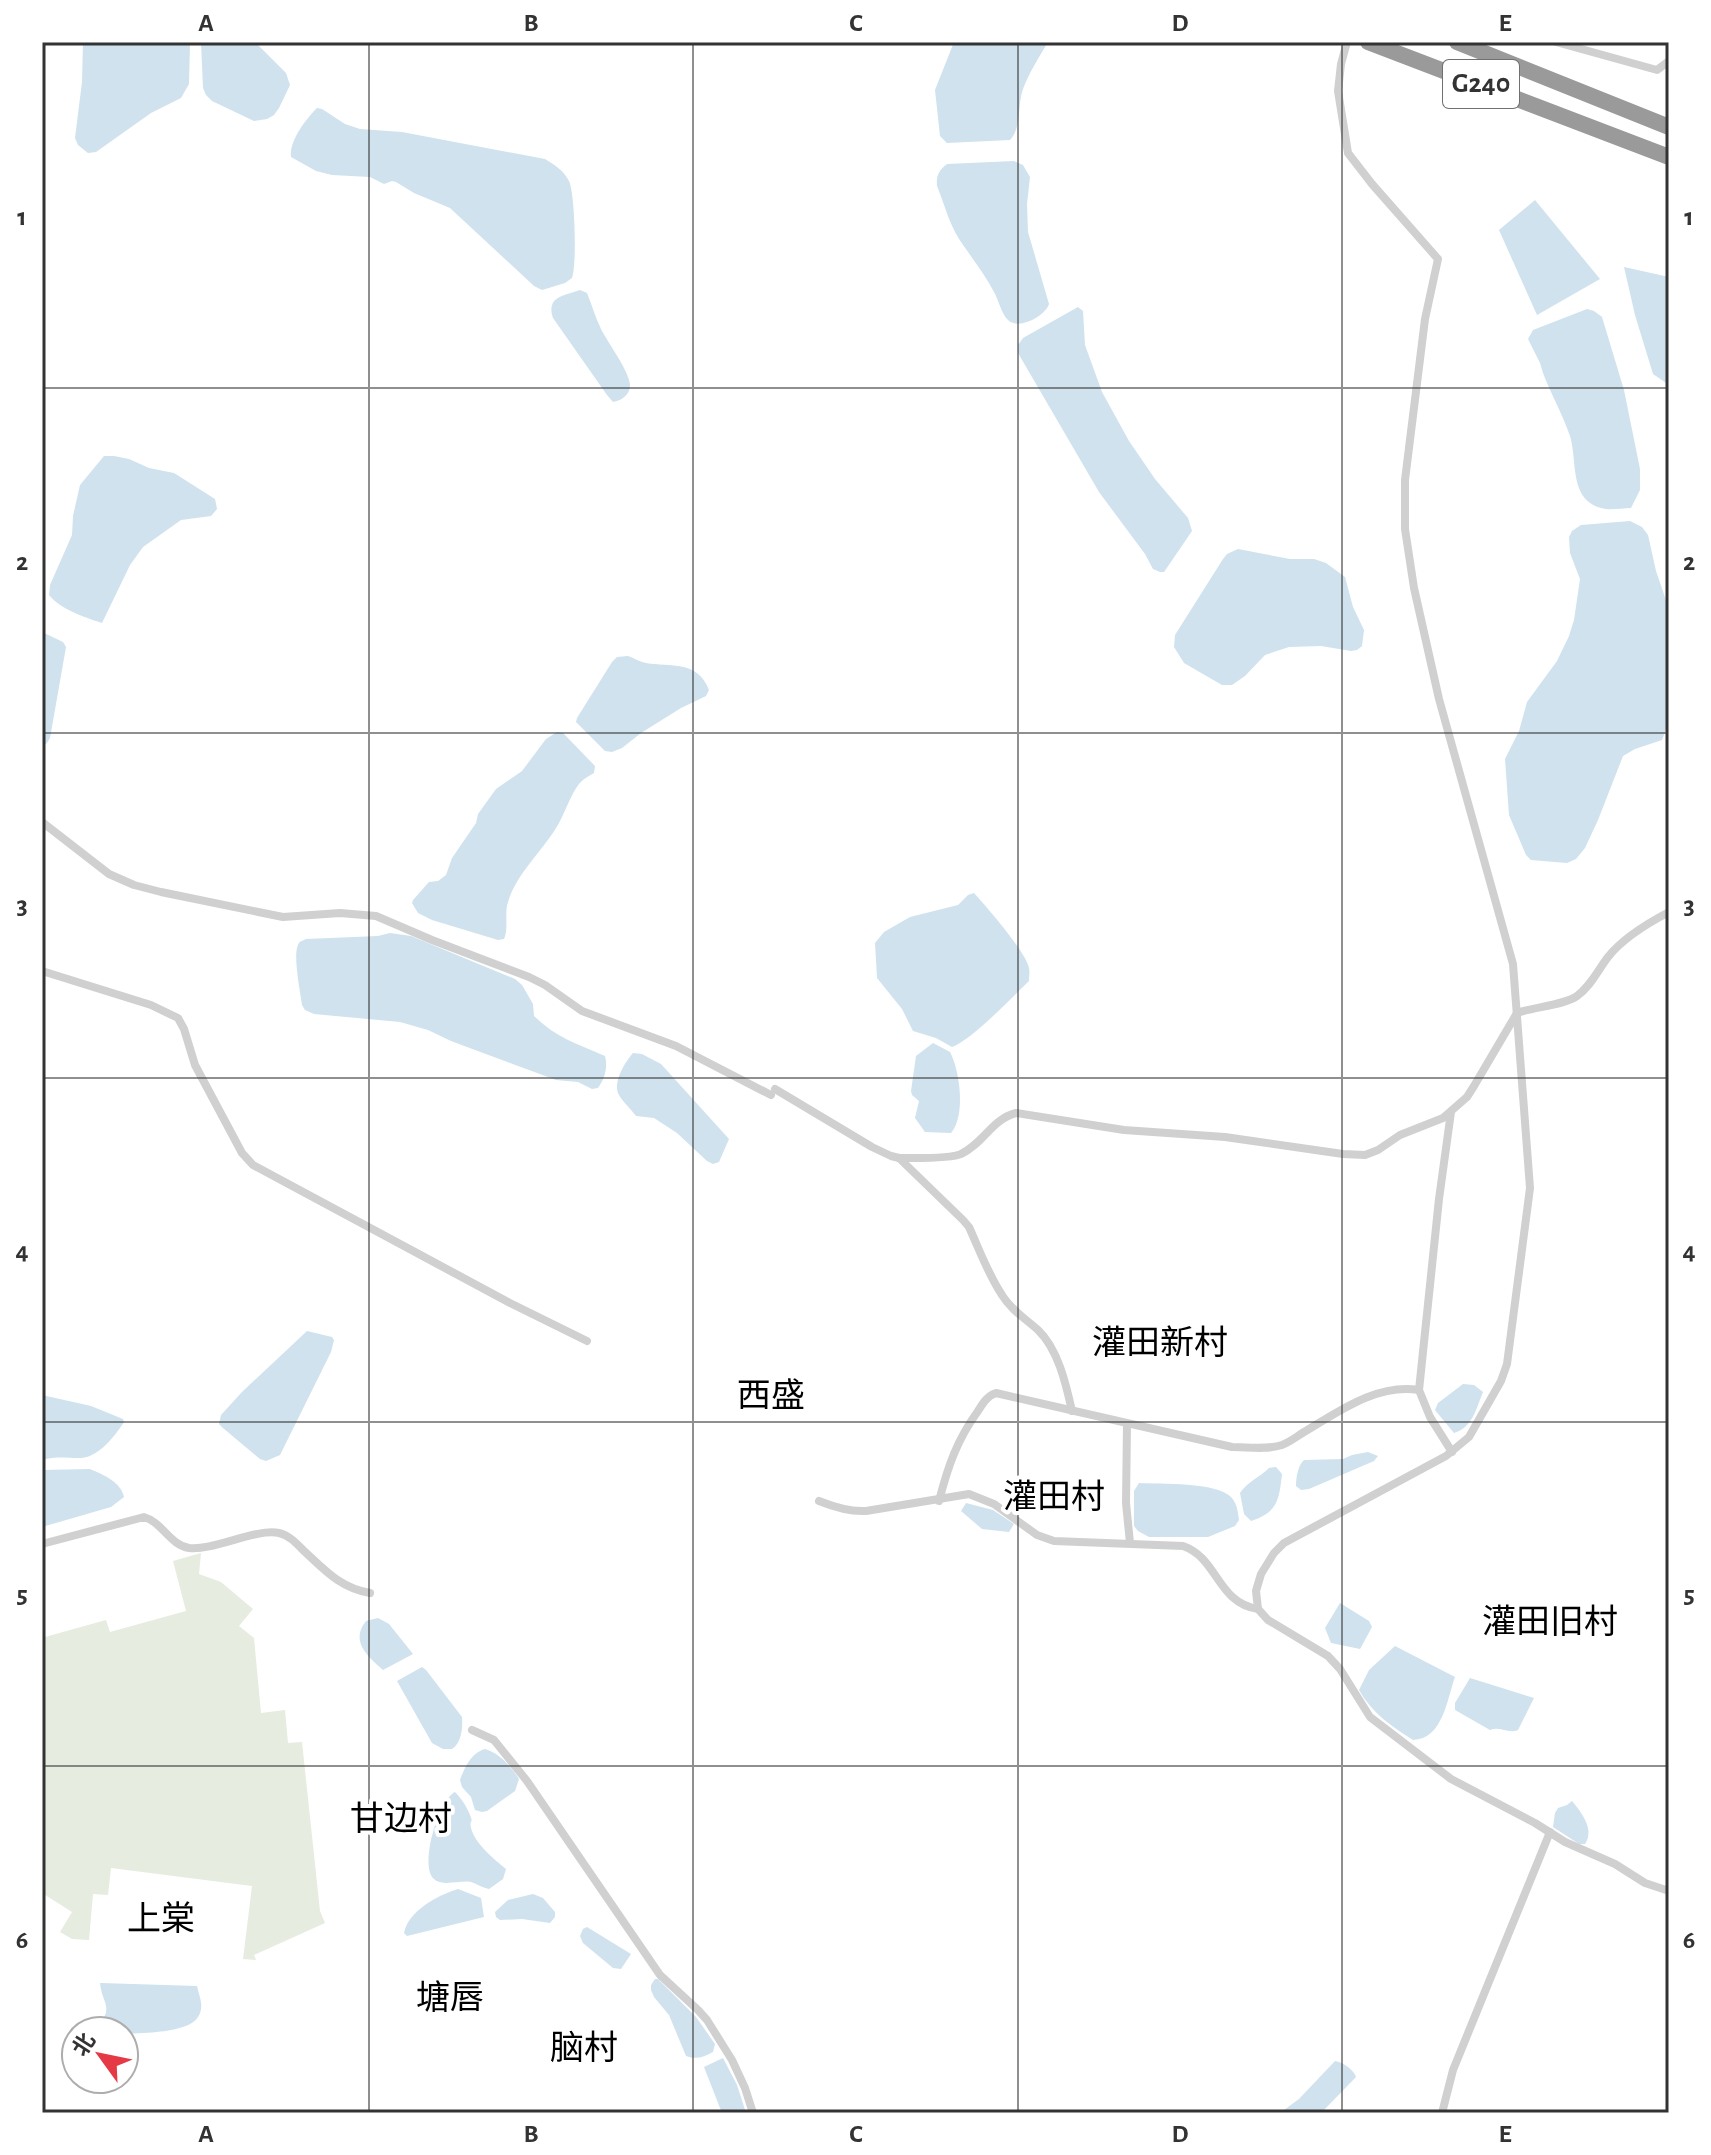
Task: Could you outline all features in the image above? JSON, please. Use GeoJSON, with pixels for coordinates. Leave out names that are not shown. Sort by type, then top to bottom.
{"type":"FeatureCollection","features":[{"type":"Feature","properties":{"kind":"highway","name":"G240"},"geometry":{"type":"LineString","coordinates":[[1457,42],[1669,127]]}},
{"type":"Feature","properties":{"kind":"highway","name":"G240"},"geometry":{"type":"LineString","coordinates":[[1372,44],[1669,157]]}},
{"type":"Feature","properties":{"kind":"highway"},"geometry":{"type":"LineString","coordinates":[[1585,123],[1595,96]]}},
{"type":"Feature","properties":{"kind":"street"},"geometry":{"type":"LineString","coordinates":[[1258,1609],[1256,1591],[1261,1574],[1284,1543],[1452,1452],[1477,1427],[1497,1392],[1507,1364],[1530,1188],[1513,964],[1439,699],[1414,588],[1405,529],[1405,480],[1425,319],[1438,259],[1348,153],[1338,91],[1347,42]]}},
{"type":"Feature","properties":{"kind":"street"},"geometry":{"type":"LineString","coordinates":[[1556,42],[1657,70],[1669,61]]}},
{"type":"Feature","properties":{"kind":"street"},"geometry":{"type":"LineString","coordinates":[[42,822],[109,874],[161,892],[283,917],[340,913],[376,916],[529,977],[582,1011],[676,1046],[773,1092],[872,1147],[899,1158],[957,1156],[1000,1119],[1016,1113],[1124,1130],[1225,1137],[1365,1155],[1451,1112],[1467,1097],[1517,1013],[1567,1001],[1578,995],[1622,942],[1669,912]]}},
{"type":"Feature","properties":{"kind":"street"},"geometry":{"type":"LineString","coordinates":[[42,971],[151,1005],[178,1018],[195,1065],[242,1153],[253,1165],[587,1341]]}},
{"type":"Feature","properties":{"kind":"street"},"geometry":{"type":"LineString","coordinates":[[1451,1112],[1419,1390],[1430,1417],[1452,1452]]}},
{"type":"Feature","properties":{"kind":"street"},"geometry":{"type":"LineString","coordinates":[[899,1158],[969,1227],[1003,1297],[1048,1343],[1072,1411]]}},
{"type":"Feature","properties":{"kind":"street"},"geometry":{"type":"LineString","coordinates":[[939,1501],[948,1466],[963,1432],[992,1394],[996,1393],[1232,1447],[1277,1446],[1293,1440],[1364,1398],[1419,1390]]}},
{"type":"Feature","properties":{"kind":"street"},"geometry":{"type":"LineString","coordinates":[[1127,1424],[1126,1503],[1130,1543]]}},
{"type":"Feature","properties":{"kind":"street"},"geometry":{"type":"LineString","coordinates":[[819,1501],[857,1512],[969,1494],[994,1504],[1037,1535],[1054,1541],[1183,1546],[1196,1551],[1233,1598],[1258,1609],[1268,1620],[1328,1656],[1340,1669],[1370,1717],[1451,1779],[1565,1842],[1615,1864],[1645,1883],[1669,1891]]}},
{"type":"Feature","properties":{"kind":"street"},"geometry":{"type":"LineString","coordinates":[[42,1544],[144,1517],[156,1523],[179,1544],[192,1548],[281,1533],[342,1584],[370,1593]]}},
{"type":"Feature","properties":{"kind":"street"},"geometry":{"type":"LineString","coordinates":[[472,1730],[494,1740],[503,1750],[660,1975],[707,2020],[732,2060],[753,2113]]}},
{"type":"Feature","properties":{"kind":"street"},"geometry":{"type":"LineString","coordinates":[[1442,2113],[1448,2083],[1550,1832]]}},
{"type":"Feature","properties":{"kind":"shaded area"},"geometry":{"type":"Polygon","coordinates":[[[201,1553],[199,1574],[221,1582],[253,1609],[239,1626],[254,1638],[261,1713],[285,1710],[288,1743],[302,1742],[320,1911],[325,1923],[254,1955],[256,1960],[243,1959],[252,1886],[111,1868],[108,1895],[93,1894],[89,1940],[72,1939],[60,1932],[72,1912],[42,1893],[42,1626],[45,1637],[106,1620],[110,1632],[186,1611],[173,1561],[201,1553]]]}},
{"type":"Feature","properties":{"kind":"water"},"geometry":{"type":"Polygon","coordinates":[[[83,42],[190,42],[189,84],[181,98],[151,113],[96,152],[88,153],[75,138],[83,42]]]}},
{"type":"Feature","properties":{"kind":"water"},"geometry":{"type":"Polygon","coordinates":[[[201,42],[255,42],[286,73],[290,85],[274,115],[254,121],[212,101],[206,95],[201,42]]]}},
{"type":"Feature","properties":{"kind":"water"},"geometry":{"type":"Polygon","coordinates":[[[954,42],[1048,42],[1023,89],[1018,123],[1010,140],[947,143],[940,136],[935,90],[954,42]]]}},
{"type":"Feature","properties":{"kind":"water"},"geometry":{"type":"Polygon","coordinates":[[[317,108],[360,129],[402,132],[545,159],[552,163],[564,174],[571,188],[575,245],[572,278],[542,290],[450,208],[396,182],[384,184],[370,177],[332,175],[316,171],[291,157],[295,137],[317,108]]]}},
{"type":"Feature","properties":{"kind":"water"},"geometry":{"type":"Polygon","coordinates":[[[1014,161],[1023,165],[1030,177],[1028,232],[1049,304],[1038,317],[1019,324],[1008,320],[990,285],[959,239],[937,186],[939,174],[947,164],[1014,161]]]}},
{"type":"Feature","properties":{"kind":"water"},"geometry":{"type":"Polygon","coordinates":[[[1535,200],[1600,279],[1537,315],[1499,230],[1535,200]]]}},
{"type":"Feature","properties":{"kind":"water"},"geometry":{"type":"Polygon","coordinates":[[[1624,267],[1669,277],[1669,385],[1653,374],[1624,267]]]}},
{"type":"Feature","properties":{"kind":"water"},"geometry":{"type":"Polygon","coordinates":[[[580,290],[587,293],[601,329],[629,380],[629,392],[617,401],[613,402],[607,395],[553,318],[551,311],[554,301],[580,290]]]}},
{"type":"Feature","properties":{"kind":"water"},"geometry":{"type":"Polygon","coordinates":[[[1078,307],[1083,311],[1085,345],[1102,392],[1129,441],[1155,479],[1188,518],[1192,531],[1164,572],[1153,569],[1099,492],[1018,353],[1018,345],[1023,338],[1078,307]]]}},
{"type":"Feature","properties":{"kind":"water"},"geometry":{"type":"Polygon","coordinates":[[[1587,309],[1602,317],[1624,390],[1640,469],[1640,490],[1631,508],[1609,509],[1585,499],[1577,480],[1570,436],[1528,339],[1533,330],[1587,309]]]}},
{"type":"Feature","properties":{"kind":"water"},"geometry":{"type":"Polygon","coordinates":[[[104,456],[129,459],[149,468],[174,473],[215,499],[217,509],[211,516],[181,520],[143,547],[130,565],[102,623],[66,608],[49,595],[50,585],[72,535],[80,485],[104,456]]]}},
{"type":"Feature","properties":{"kind":"water"},"geometry":{"type":"Polygon","coordinates":[[[1630,521],[1642,527],[1648,535],[1669,609],[1668,724],[1662,740],[1623,756],[1598,820],[1585,848],[1576,859],[1567,863],[1531,860],[1509,815],[1505,759],[1519,731],[1527,702],[1557,661],[1574,620],[1580,579],[1570,553],[1569,537],[1581,525],[1630,521]]]}},
{"type":"Feature","properties":{"kind":"water"},"geometry":{"type":"Polygon","coordinates":[[[1238,549],[1290,559],[1314,559],[1326,563],[1345,577],[1353,607],[1364,630],[1362,646],[1351,651],[1321,646],[1289,647],[1265,655],[1232,685],[1222,685],[1184,663],[1174,647],[1175,635],[1223,559],[1238,549]]]}},
{"type":"Feature","properties":{"kind":"water"},"geometry":{"type":"Polygon","coordinates":[[[42,632],[63,642],[66,647],[50,738],[42,746],[42,632]]]}},
{"type":"Feature","properties":{"kind":"water"},"geometry":{"type":"Polygon","coordinates":[[[628,656],[646,663],[691,669],[704,680],[709,690],[706,696],[681,708],[622,748],[605,751],[576,722],[612,662],[617,657],[628,656]]]}},
{"type":"Feature","properties":{"kind":"water"},"geometry":{"type":"Polygon","coordinates":[[[557,732],[563,733],[595,766],[594,773],[579,784],[553,833],[512,891],[504,939],[498,940],[418,913],[413,900],[429,882],[438,881],[446,875],[452,858],[496,789],[522,771],[546,739],[557,732]]]}},
{"type":"Feature","properties":{"kind":"water"},"geometry":{"type":"Polygon","coordinates":[[[974,893],[1021,951],[1029,968],[1029,981],[981,1027],[952,1047],[913,1031],[902,1009],[877,978],[875,943],[884,932],[910,917],[958,905],[974,893]]]}},
{"type":"Feature","properties":{"kind":"water"},"geometry":{"type":"Polygon","coordinates":[[[390,933],[411,936],[515,979],[533,1004],[534,1016],[543,1024],[568,1040],[605,1056],[605,1072],[598,1088],[556,1080],[400,1022],[314,1014],[305,1010],[297,968],[296,953],[300,942],[390,933]]]}},
{"type":"Feature","properties":{"kind":"water"},"geometry":{"type":"Polygon","coordinates":[[[933,1043],[950,1052],[956,1070],[960,1105],[959,1116],[951,1133],[925,1132],[915,1118],[919,1101],[911,1091],[916,1056],[933,1043]]]}},
{"type":"Feature","properties":{"kind":"water"},"geometry":{"type":"Polygon","coordinates":[[[633,1053],[661,1064],[729,1139],[719,1162],[713,1164],[707,1161],[677,1133],[654,1118],[636,1116],[619,1095],[618,1079],[633,1053]]]}},
{"type":"Feature","properties":{"kind":"water"},"geometry":{"type":"Polygon","coordinates":[[[307,1331],[332,1337],[331,1352],[280,1455],[266,1461],[260,1459],[219,1424],[221,1415],[307,1331]]]}},
{"type":"Feature","properties":{"kind":"water"},"geometry":{"type":"Polygon","coordinates":[[[1463,1384],[1474,1385],[1483,1392],[1470,1422],[1454,1433],[1435,1410],[1438,1403],[1463,1384]]]}},
{"type":"Feature","properties":{"kind":"water"},"geometry":{"type":"Polygon","coordinates":[[[42,1395],[91,1406],[124,1422],[111,1440],[87,1457],[42,1460],[42,1395]]]}},
{"type":"Feature","properties":{"kind":"water"},"geometry":{"type":"Polygon","coordinates":[[[1368,1452],[1378,1456],[1374,1461],[1309,1489],[1301,1490],[1296,1486],[1299,1468],[1304,1460],[1343,1459],[1368,1452]]]}},
{"type":"Feature","properties":{"kind":"water"},"geometry":{"type":"Polygon","coordinates":[[[1276,1467],[1282,1474],[1276,1504],[1267,1514],[1251,1521],[1244,1514],[1240,1493],[1269,1468],[1276,1467]]]}},
{"type":"Feature","properties":{"kind":"water"},"geometry":{"type":"Polygon","coordinates":[[[90,1469],[116,1483],[124,1497],[111,1507],[42,1527],[42,1470],[90,1469]]]}},
{"type":"Feature","properties":{"kind":"water"},"geometry":{"type":"Polygon","coordinates":[[[1139,1483],[1188,1485],[1224,1492],[1235,1502],[1239,1520],[1235,1526],[1208,1537],[1149,1537],[1134,1526],[1134,1491],[1139,1483]]]}},
{"type":"Feature","properties":{"kind":"water"},"geometry":{"type":"Polygon","coordinates":[[[966,1503],[993,1510],[1014,1524],[1009,1532],[982,1529],[961,1511],[966,1503]]]}},
{"type":"Feature","properties":{"kind":"water"},"geometry":{"type":"Polygon","coordinates":[[[1340,1603],[1369,1621],[1372,1627],[1360,1649],[1331,1643],[1325,1628],[1340,1603]]]}},
{"type":"Feature","properties":{"kind":"water"},"geometry":{"type":"Polygon","coordinates":[[[378,1618],[389,1624],[413,1654],[383,1670],[366,1654],[360,1642],[361,1628],[366,1621],[378,1618]]]}},
{"type":"Feature","properties":{"kind":"water"},"geometry":{"type":"Polygon","coordinates":[[[1395,1646],[1455,1677],[1442,1716],[1431,1733],[1423,1738],[1413,1740],[1390,1724],[1370,1706],[1359,1690],[1369,1670],[1395,1646]]]}},
{"type":"Feature","properties":{"kind":"water"},"geometry":{"type":"Polygon","coordinates":[[[422,1667],[462,1717],[461,1735],[452,1749],[443,1749],[432,1743],[397,1681],[422,1667]]]}},
{"type":"Feature","properties":{"kind":"water"},"geometry":{"type":"Polygon","coordinates":[[[1470,1678],[1534,1698],[1518,1730],[1490,1730],[1455,1710],[1455,1703],[1470,1678]]]}},
{"type":"Feature","properties":{"kind":"water"},"geometry":{"type":"Polygon","coordinates":[[[485,1749],[504,1761],[519,1779],[515,1791],[482,1812],[475,1810],[460,1780],[472,1757],[485,1749]]]}},
{"type":"Feature","properties":{"kind":"water"},"geometry":{"type":"Polygon","coordinates":[[[455,1792],[469,1812],[476,1840],[506,1869],[503,1879],[489,1889],[471,1882],[437,1881],[430,1872],[430,1847],[437,1819],[455,1792]]]}},
{"type":"Feature","properties":{"kind":"water"},"geometry":{"type":"Polygon","coordinates":[[[1572,1801],[1588,1827],[1585,1844],[1579,1844],[1553,1827],[1558,1808],[1572,1801]]]}},
{"type":"Feature","properties":{"kind":"water"},"geometry":{"type":"Polygon","coordinates":[[[458,1889],[481,1898],[484,1917],[407,1936],[404,1933],[418,1911],[442,1895],[458,1889]]]}},
{"type":"Feature","properties":{"kind":"water"},"geometry":{"type":"Polygon","coordinates":[[[533,1894],[543,1898],[555,1912],[550,1923],[500,1920],[496,1917],[495,1912],[508,1900],[533,1894]]]}},
{"type":"Feature","properties":{"kind":"water"},"geometry":{"type":"Polygon","coordinates":[[[587,1927],[631,1954],[621,1969],[613,1968],[583,1943],[580,1936],[587,1927]]]}},
{"type":"Feature","properties":{"kind":"water"},"geometry":{"type":"Polygon","coordinates":[[[655,1979],[696,2017],[715,2044],[713,2052],[700,2057],[686,2056],[669,2015],[651,1990],[655,1979]]]}},
{"type":"Feature","properties":{"kind":"water"},"geometry":{"type":"Polygon","coordinates":[[[100,1983],[197,1986],[201,2009],[198,2017],[185,2026],[140,2033],[140,2015],[105,2015],[106,2005],[100,1983]]]}},
{"type":"Feature","properties":{"kind":"water"},"geometry":{"type":"Polygon","coordinates":[[[723,2058],[737,2085],[746,2113],[722,2113],[704,2067],[723,2058]]]}},
{"type":"Feature","properties":{"kind":"water"},"geometry":{"type":"Polygon","coordinates":[[[1335,2061],[1348,2067],[1356,2077],[1321,2113],[1280,2113],[1299,2099],[1335,2061]]]}},
{"type":"Feature","properties":{"kind":"district","name":"灌田新村"},"geometry":{"type":"Point","coordinates":[1160,1344]}},
{"type":"Feature","properties":{"kind":"district","name":"西盛"},"geometry":{"type":"Point","coordinates":[771,1397]}},
{"type":"Feature","properties":{"kind":"district","name":"灌田村"},"geometry":{"type":"Point","coordinates":[1054,1498]}},
{"type":"Feature","properties":{"kind":"district","name":"灌田旧村"},"geometry":{"type":"Point","coordinates":[1550,1623]}},
{"type":"Feature","properties":{"kind":"district","name":"甘边村"},"geometry":{"type":"Point","coordinates":[401,1820]}},
{"type":"Feature","properties":{"kind":"district","name":"上棠"},"geometry":{"type":"Point","coordinates":[161,1920]}},
{"type":"Feature","properties":{"kind":"district","name":"塘唇"},"geometry":{"type":"Point","coordinates":[450,1999]}},
{"type":"Feature","properties":{"kind":"district","name":"脑村"},"geometry":{"type":"Point","coordinates":[584,2049]}}]}
